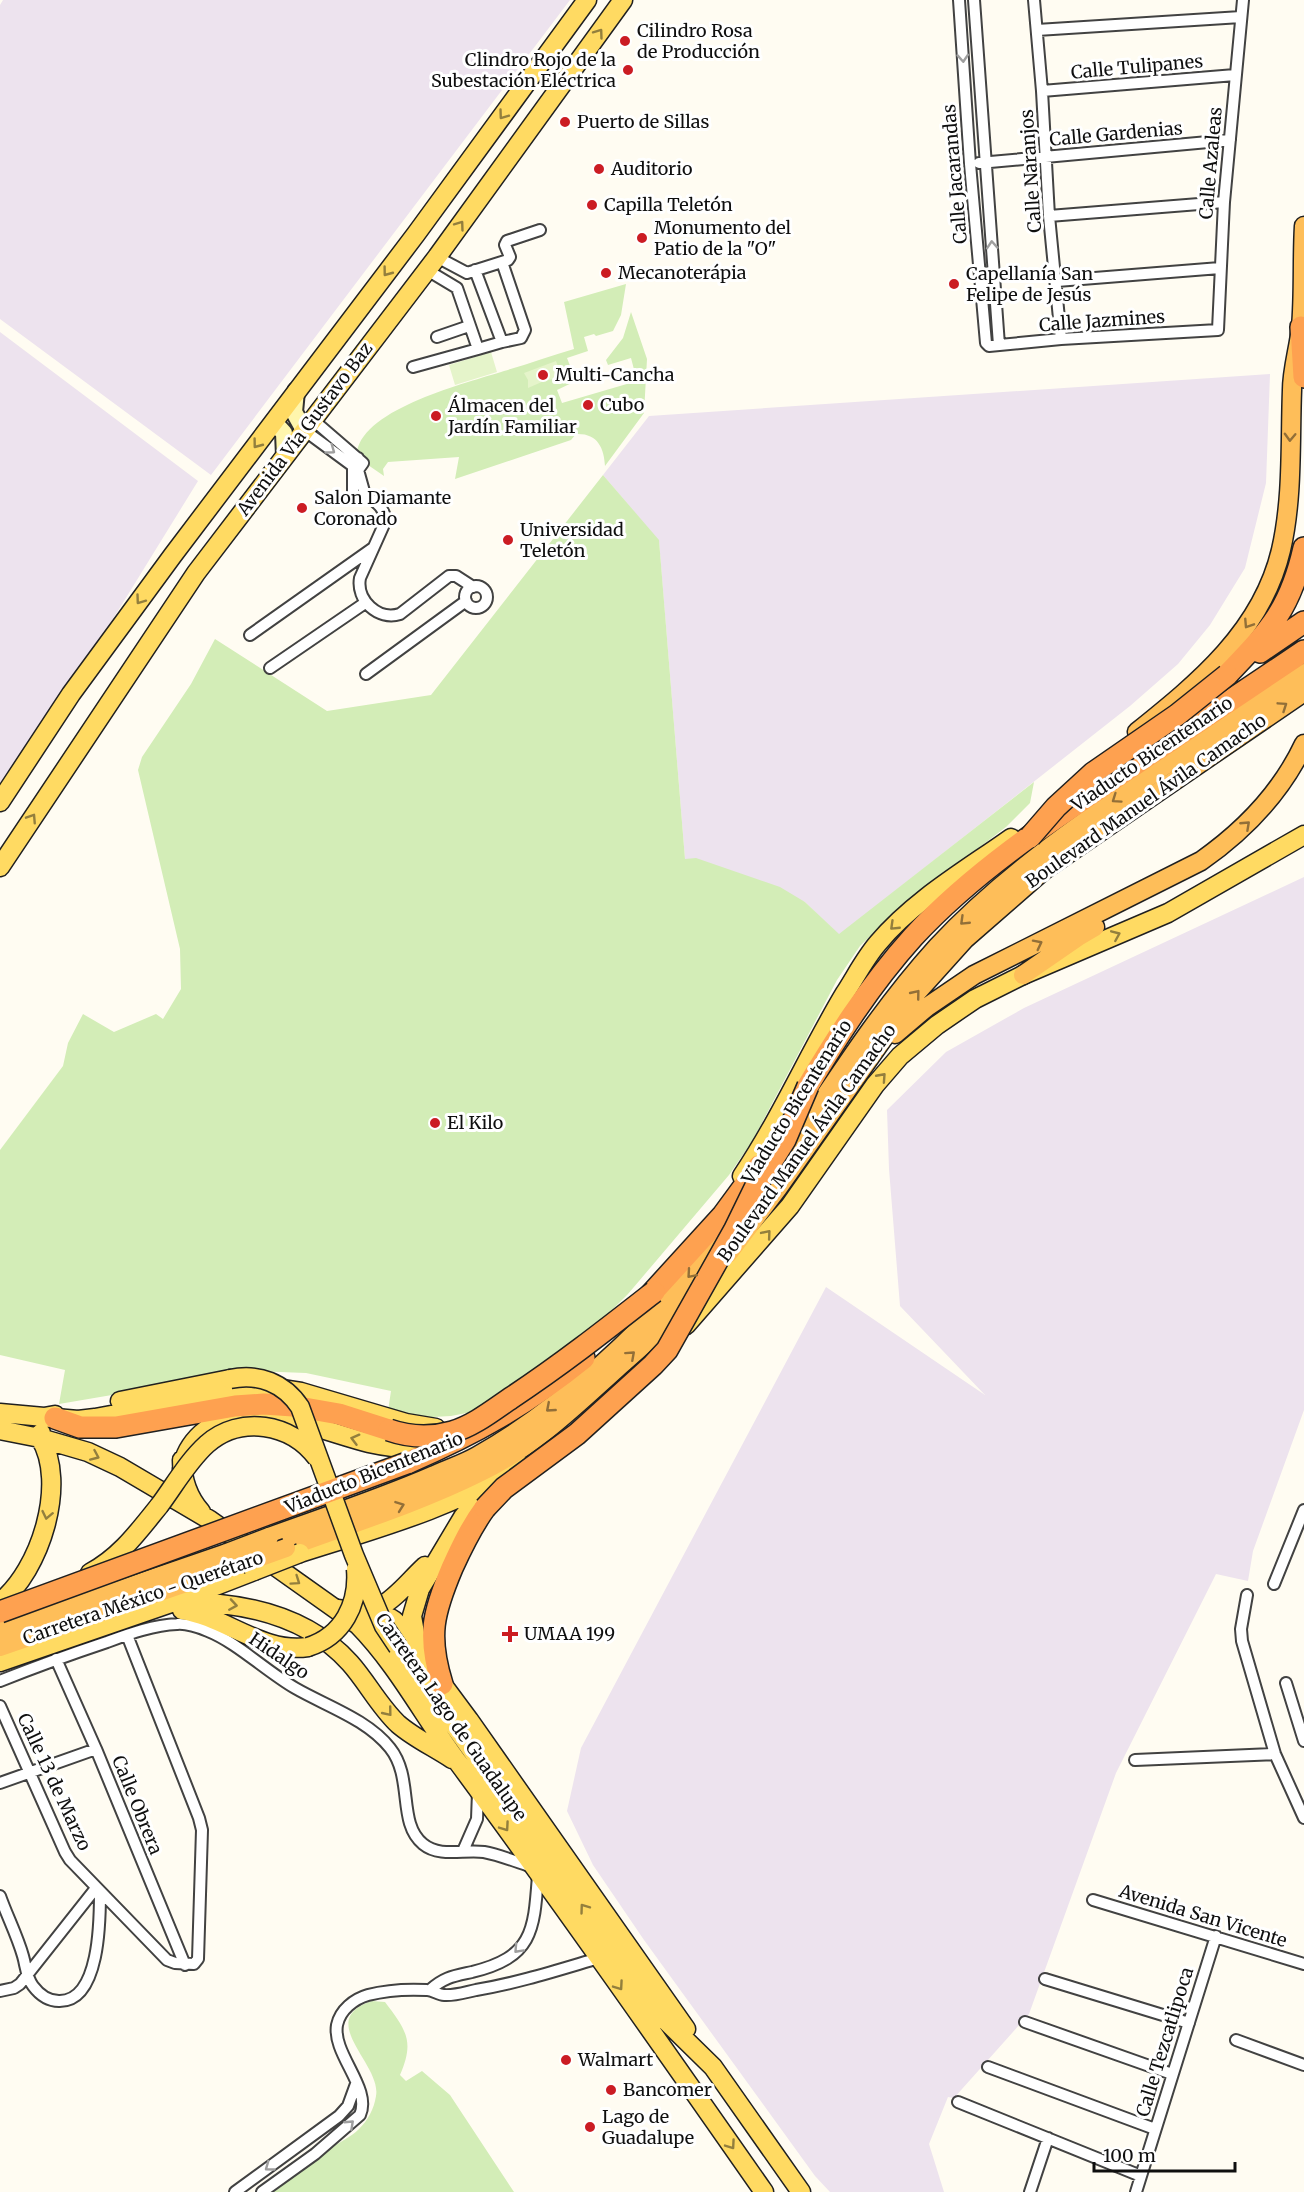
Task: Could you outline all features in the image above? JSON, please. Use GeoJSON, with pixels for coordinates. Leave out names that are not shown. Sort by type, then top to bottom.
{"type":"FeatureCollection","features":[{"type":"Feature","properties":{"kind":"highway"},"geometry":{"type":"LineString","coordinates":[[1304,226],[1301,327],[1304,377]]}},
{"type":"Feature","properties":{"kind":"highway"},"geometry":{"type":"LineString","coordinates":[[1041,816],[1077,779],[1176,701],[1217,663],[1237,640],[1253,616],[1270,582],[1281,549],[1287,506],[1292,378],[1301,327]]}},
{"type":"Feature","properties":{"kind":"highway"},"geometry":{"type":"LineString","coordinates":[[1030,837],[1056,807],[1094,773],[1177,715],[1227,675],[1268,633],[1293,587],[1304,548]]}},
{"type":"Feature","properties":{"kind":"highway"},"geometry":{"type":"LineString","coordinates":[[1304,579],[1304,592]]}},
{"type":"Feature","properties":{"kind":"highway"},"geometry":{"type":"LineString","coordinates":[[1227,675],[1300,631]]}},
{"type":"Feature","properties":{"kind":"highway","name":"Viaducto Bicentenario"},"geometry":{"type":"LineString","coordinates":[[0,1612],[407,1463],[456,1442],[518,1408],[594,1349],[654,1292],[723,1215],[772,1148],[831,1047],[868,991],[913,937],[960,892],[1030,837],[1304,651]]}},
{"type":"Feature","properties":{"kind":"highway","name":"Boulevard Manuel Ávila Camacho"},"geometry":{"type":"LineString","coordinates":[[269,1537],[404,1488],[476,1457],[539,1417],[625,1343],[669,1299],[724,1237],[766,1184],[902,987],[939,945],[1003,884],[1060,838],[1180,754],[1304,673]]}},
{"type":"Feature","properties":{"kind":"highway","name":"Boulevard Manuel Ávila Camacho"},"geometry":{"type":"LineString","coordinates":[[293,1551],[482,1472],[550,1429],[681,1309],[736,1245],[912,999],[949,956],[991,915],[1044,870],[1304,692]]}},
{"type":"Feature","properties":{"kind":"highway"},"geometry":{"type":"LineString","coordinates":[[1023,975],[1078,937],[1157,894],[1226,844],[1257,815],[1279,786],[1304,744]]}},
{"type":"Feature","properties":{"kind":"highway"},"geometry":{"type":"LineString","coordinates":[[869,1058],[927,1006],[974,975],[1201,861]]}},
{"type":"Feature","properties":{"kind":"highway"},"geometry":{"type":"LineString","coordinates":[[435,1581],[448,1554],[466,1537],[485,1496],[504,1488],[577,1434],[667,1350],[734,1231],[755,1188],[785,1140],[808,1086]]}},
{"type":"Feature","properties":{"kind":"highway"},"geometry":{"type":"LineString","coordinates":[[49,1418],[80,1427],[99,1428],[249,1404],[293,1406],[355,1418],[412,1435],[433,1436],[465,1427],[550,1372],[654,1292]]}},
{"type":"Feature","properties":{"kind":"highway","name":"Carretera México - Querétaro"},"geometry":{"type":"LineString","coordinates":[[0,1647],[240,1563],[269,1537]]}},
{"type":"Feature","properties":{"kind":"highway","name":"Carretera México - Querétaro"},"geometry":{"type":"LineString","coordinates":[[0,1631],[240,1563],[293,1551]]}},
{"type":"Feature","properties":{"kind":"highway"},"geometry":{"type":"LineString","coordinates":[[442,1684],[435,1657],[433,1630],[448,1554]]}},
{"type":"Feature","properties":{"kind":"main road","name":"Avenida Via Gustavo Baz"},"geometry":{"type":"LineString","coordinates":[[0,802],[71,694],[172,555],[440,202],[587,0]]}},
{"type":"Feature","properties":{"kind":"main road","name":"Avenida Via Gustavo Baz"},"geometry":{"type":"LineString","coordinates":[[0,867],[196,573],[432,263],[623,0]]}},
{"type":"Feature","properties":{"kind":"main road"},"geometry":{"type":"LineString","coordinates":[[296,392],[294,412],[308,425]]}},
{"type":"Feature","properties":{"kind":"main road"},"geometry":{"type":"LineString","coordinates":[[274,422],[284,433],[285,456]]}},
{"type":"Feature","properties":{"kind":"main road","name":"Boulevard Manuel Ávila Camacho"},"geometry":{"type":"LineString","coordinates":[[0,1604],[89,1574],[205,1526],[252,1515],[433,1447],[475,1427],[526,1395],[594,1342],[624,1315],[732,1191],[764,1144],[828,1021],[878,943],[895,925],[934,892],[1041,816],[1203,712],[1300,631]]}},
{"type":"Feature","properties":{"kind":"main road","name":"Boulevard Manuel Ávila Camacho"},"geometry":{"type":"LineString","coordinates":[[293,1551],[485,1496],[559,1438],[694,1318],[790,1206],[875,1085],[900,1056],[937,1025],[975,999],[1023,975],[1168,913],[1304,835]]}},
{"type":"Feature","properties":{"kind":"main road"},"geometry":{"type":"LineString","coordinates":[[1255,862],[1286,858],[1304,850]]}},
{"type":"Feature","properties":{"kind":"main road","name":"Carretera Lago de Guadalupe"},"geometry":{"type":"LineString","coordinates":[[0,1413],[49,1418],[230,1379],[258,1378],[276,1384],[290,1394],[304,1415],[354,1555],[380,1616],[398,1647],[662,2017],[713,2067],[801,2192]]}},
{"type":"Feature","properties":{"kind":"main road"},"geometry":{"type":"LineString","coordinates":[[0,1604],[24,1576],[44,1526],[50,1493],[51,1470],[47,1451],[40,1438],[49,1418],[78,1420],[95,1418],[265,1388],[301,1392],[418,1426],[452,1429],[475,1427]]}},
{"type":"Feature","properties":{"kind":"main road"},"geometry":{"type":"LineString","coordinates":[[205,1526],[189,1493],[182,1469],[183,1451],[189,1436],[199,1423],[214,1410]]}},
{"type":"Feature","properties":{"kind":"main road"},"geometry":{"type":"LineString","coordinates":[[182,1469],[189,1448],[205,1431],[229,1419],[250,1415],[271,1416],[385,1446],[433,1447]]}},
{"type":"Feature","properties":{"kind":"main road"},"geometry":{"type":"LineString","coordinates":[[89,1574],[124,1548],[201,1450],[217,1437],[236,1429],[264,1426],[283,1431],[308,1447],[320,1462]]}},
{"type":"Feature","properties":{"kind":"main road","name":"Carretera Lago de Guadalupe"},"geometry":{"type":"LineString","coordinates":[[0,1430],[40,1438],[88,1452],[120,1467],[205,1526],[358,1625],[392,1664],[458,1763],[764,2192]]}},
{"type":"Feature","properties":{"kind":"main road"},"geometry":{"type":"LineString","coordinates":[[433,1630],[430,1607],[435,1581],[485,1496]]}},
{"type":"Feature","properties":{"kind":"main road"},"geometry":{"type":"LineString","coordinates":[[328,1604],[349,1612],[364,1612],[378,1608],[448,1554]]}},
{"type":"Feature","properties":{"kind":"main road"},"geometry":{"type":"LineString","coordinates":[[423,1656],[414,1634],[412,1616],[420,1589],[448,1554]]}},
{"type":"Feature","properties":{"kind":"main road"},"geometry":{"type":"LineString","coordinates":[[150,1610],[171,1609],[194,1612],[206,1615],[272,1645],[287,1648],[308,1647],[336,1632],[349,1612],[356,1584],[354,1555]]}},
{"type":"Feature","properties":{"kind":"main road"},"geometry":{"type":"LineString","coordinates":[[0,1662],[174,1602],[240,1563]]}},
{"type":"Feature","properties":{"kind":"main road"},"geometry":{"type":"LineString","coordinates":[[174,1602],[209,1602],[241,1606],[283,1618],[311,1631],[351,1664],[396,1722],[458,1763]]}},
{"type":"Feature","properties":{"kind":"main road"},"geometry":{"type":"LineString","coordinates":[[372,1640],[370,1632],[374,1621],[381,1617],[390,1617],[423,1656],[713,2067]]}},
{"type":"Feature","properties":{"kind":"street","name":"Calle Jacarandas"},"geometry":{"type":"LineString","coordinates":[[959,0],[970,164],[987,345]]}},
{"type":"Feature","properties":{"kind":"street","name":"Calle Jacarandas"},"geometry":{"type":"LineString","coordinates":[[974,0],[999,345]]}},
{"type":"Feature","properties":{"kind":"street","name":"Calle Naranjos"},"geometry":{"type":"LineString","coordinates":[[1034,0],[1049,216],[1062,339]]}},
{"type":"Feature","properties":{"kind":"street","name":"Calle Azaleas"},"geometry":{"type":"LineString","coordinates":[[1218,330],[1224,202],[1244,0]]}},
{"type":"Feature","properties":{"kind":"street"},"geometry":{"type":"LineString","coordinates":[[1037,30],[1241,17]]}},
{"type":"Feature","properties":{"kind":"street","name":"Calle Tulipanes"},"geometry":{"type":"LineString","coordinates":[[1042,92],[1235,75]]}},
{"type":"Feature","properties":{"kind":"street","name":"Calle Gardenias"},"geometry":{"type":"LineString","coordinates":[[970,164],[1230,140]]}},
{"type":"Feature","properties":{"kind":"street"},"geometry":{"type":"LineString","coordinates":[[1049,216],[1224,202]]}},
{"type":"Feature","properties":{"kind":"street"},"geometry":{"type":"LineString","coordinates":[[432,263],[464,273],[502,262],[509,259],[505,245],[507,242],[540,230]]}},
{"type":"Feature","properties":{"kind":"street"},"geometry":{"type":"LineString","coordinates":[[413,367],[520,338],[525,330],[502,262]]}},
{"type":"Feature","properties":{"kind":"street"},"geometry":{"type":"LineString","coordinates":[[432,263],[457,288],[478,349]]}},
{"type":"Feature","properties":{"kind":"street"},"geometry":{"type":"LineString","coordinates":[[1057,281],[1220,268]]}},
{"type":"Feature","properties":{"kind":"street"},"geometry":{"type":"LineString","coordinates":[[475,270],[502,342]]}},
{"type":"Feature","properties":{"kind":"street"},"geometry":{"type":"LineString","coordinates":[[437,337],[469,326]]}},
{"type":"Feature","properties":{"kind":"street","name":"Calle Jazmines"},"geometry":{"type":"LineString","coordinates":[[987,345],[1218,330]]}},
{"type":"Feature","properties":{"kind":"street"},"geometry":{"type":"LineString","coordinates":[[308,425],[356,465],[365,495],[380,506],[386,520],[360,578],[358,587],[364,603],[393,616],[400,614],[449,576],[456,576],[473,587],[484,590],[487,594],[483,606],[471,607],[466,601],[466,592],[473,587]]}},
{"type":"Feature","properties":{"kind":"street"},"geometry":{"type":"LineString","coordinates":[[356,465],[353,496],[365,495]]}},
{"type":"Feature","properties":{"kind":"street"},"geometry":{"type":"LineString","coordinates":[[250,635],[374,548]]}},
{"type":"Feature","properties":{"kind":"street"},"geometry":{"type":"LineString","coordinates":[[366,674],[466,601]]}},
{"type":"Feature","properties":{"kind":"street"},"geometry":{"type":"LineString","coordinates":[[270,668],[364,603]]}},
{"type":"Feature","properties":{"kind":"street"},"geometry":{"type":"LineString","coordinates":[[1274,1584],[1304,1510]]}},
{"type":"Feature","properties":{"kind":"street"},"geometry":{"type":"LineString","coordinates":[[1247,1595],[1241,1629],[1242,1641],[1275,1754],[1301,1806]]}},
{"type":"Feature","properties":{"kind":"street","name":"Hidalgo"},"geometry":{"type":"LineString","coordinates":[[0,1681],[127,1635],[177,1624],[202,1628],[228,1642],[295,1688],[363,1725],[382,1739],[397,1758],[405,1780],[410,1825],[415,1836],[432,1850],[485,1852],[536,1871]]}},
{"type":"Feature","properties":{"kind":"street"},"geometry":{"type":"LineString","coordinates":[[127,1635],[200,1818],[202,1830],[198,1959],[194,1964],[185,1965]]}},
{"type":"Feature","properties":{"kind":"street","name":"Calle Obrera"},"geometry":{"type":"LineString","coordinates":[[56,1659],[96,1749],[185,1965]]}},
{"type":"Feature","properties":{"kind":"street"},"geometry":{"type":"LineString","coordinates":[[1286,1683],[1304,1741]]}},
{"type":"Feature","properties":{"kind":"street","name":"Calle 13 de Marzo"},"geometry":{"type":"LineString","coordinates":[[0,1706],[65,1852],[98,1890],[167,1960],[185,1965]]}},
{"type":"Feature","properties":{"kind":"street"},"geometry":{"type":"LineString","coordinates":[[0,1783],[96,1749]]}},
{"type":"Feature","properties":{"kind":"street"},"geometry":{"type":"LineString","coordinates":[[1135,1760],[1275,1754]]}},
{"type":"Feature","properties":{"kind":"street"},"geometry":{"type":"LineString","coordinates":[[463,1851],[477,1819],[478,1789]]}},
{"type":"Feature","properties":{"kind":"street"},"geometry":{"type":"LineString","coordinates":[[430,1990],[442,1979],[495,1966],[521,1948],[528,1937],[536,1910],[536,1871]]}},
{"type":"Feature","properties":{"kind":"street"},"geometry":{"type":"LineString","coordinates":[[0,1896],[23,1956],[27,1976],[39,1993],[52,2001],[71,2000],[80,1994],[86,1984],[97,1949],[98,1890]]}},
{"type":"Feature","properties":{"kind":"street"},"geometry":{"type":"LineString","coordinates":[[0,1991],[17,1986],[27,1976],[98,1890]]}},
{"type":"Feature","properties":{"kind":"street","name":"Avenida San Vicente"},"geometry":{"type":"LineString","coordinates":[[1093,1900],[1304,1964]]}},
{"type":"Feature","properties":{"kind":"street","name":"Calle Tezcatlipoca"},"geometry":{"type":"LineString","coordinates":[[1136,2192],[1216,1936]]}},
{"type":"Feature","properties":{"kind":"street"},"geometry":{"type":"LineString","coordinates":[[262,2192],[315,2154],[354,2122],[363,2108],[362,2096],[337,2037],[337,2024],[343,2012],[353,2001],[367,1995],[393,1990],[430,1990],[444,1995],[514,1983],[599,1958]]}},
{"type":"Feature","properties":{"kind":"street"},"geometry":{"type":"LineString","coordinates":[[1045,1979],[1189,2023]]}},
{"type":"Feature","properties":{"kind":"street"},"geometry":{"type":"LineString","coordinates":[[1025,2022],[1172,2074]]}},
{"type":"Feature","properties":{"kind":"street"},"geometry":{"type":"LineString","coordinates":[[1236,2040],[1304,2064]]}},
{"type":"Feature","properties":{"kind":"street"},"geometry":{"type":"LineString","coordinates":[[988,2067],[1155,2129]]}},
{"type":"Feature","properties":{"kind":"street"},"geometry":{"type":"LineString","coordinates":[[235,2192],[339,2116],[348,2106],[356,2084]]}},
{"type":"Feature","properties":{"kind":"street"},"geometry":{"type":"LineString","coordinates":[[958,2102],[1141,2176]]}},
{"type":"Feature","properties":{"kind":"street"},"geometry":{"type":"LineString","coordinates":[[1030,2192],[1048,2138]]}},
{"type":"Feature","properties":{"kind":"shaded area"},"geometry":{"type":"Polygon","coordinates":[[[3,0],[570,0],[211,475],[0,319],[0,5],[3,0]]]}},
{"type":"Feature","properties":{"kind":"shaded area"},"geometry":{"type":"Polygon","coordinates":[[[0,332],[198,481],[0,802],[0,332]]]}},
{"type":"Feature","properties":{"kind":"shaded area"},"geometry":{"type":"Polygon","coordinates":[[[1270,374],[1266,483],[1245,568],[1210,625],[1178,664],[1130,706],[839,935],[805,902],[685,859],[659,541],[603,475],[649,416],[1270,374]]]}},
{"type":"Feature","properties":{"kind":"shaded area"},"geometry":{"type":"Polygon","coordinates":[[[1304,877],[1304,1410],[1253,1551],[1248,1581],[1216,1574],[1116,1773],[1029,2014],[954,2098],[948,2097],[929,2144],[944,2192],[830,2192],[815,2176],[644,1940],[593,1865],[567,1811],[581,1748],[826,1287],[985,1395],[900,1306],[889,1169],[887,1110],[946,1052],[1024,1008],[1304,877]]]}},
{"type":"Feature","properties":{"kind":"green space"},"geometry":{"type":"Polygon","coordinates":[[[626,284],[621,315],[613,331],[584,337],[588,351],[567,358],[576,381],[557,390],[562,403],[637,381],[631,358],[608,365],[606,360],[623,338],[631,312],[647,359],[644,413],[605,466],[601,447],[594,439],[583,434],[576,434],[571,440],[455,479],[459,457],[388,462],[383,469],[384,476],[368,465],[357,452],[364,436],[378,422],[397,410],[443,390],[574,349],[564,302],[626,284]]]}},
{"type":"Feature","properties":{"kind":"green space"},"geometry":{"type":"Polygon","coordinates":[[[491,352],[497,372],[455,385],[449,365],[491,352]]]}},
{"type":"Feature","properties":{"kind":"green space","name":"Multi-Cancha"},"geometry":{"type":"Polygon","coordinates":[[[556,361],[562,377],[528,388],[528,380],[524,373],[556,361]]]}},
{"type":"Feature","properties":{"kind":"green space"},"geometry":{"type":"Polygon","coordinates":[[[603,475],[659,540],[685,859],[696,858],[780,887],[805,902],[839,934],[1034,782],[1030,803],[1006,827],[895,912],[860,946],[837,980],[753,1140],[729,1175],[628,1294],[592,1330],[482,1410],[451,1416],[415,1418],[388,1411],[391,1391],[306,1373],[253,1371],[59,1404],[65,1370],[0,1355],[0,1150],[63,1066],[68,1043],[83,1014],[114,1032],[156,1014],[163,1019],[181,989],[180,949],[138,770],[142,757],[191,684],[215,639],[327,711],[431,695],[603,475]]]}},
{"type":"Feature","properties":{"kind":"green space"},"geometry":{"type":"Polygon","coordinates":[[[372,2001],[385,2002],[403,2028],[407,2053],[400,2075],[406,2081],[422,2071],[450,2095],[514,2192],[263,2192],[352,2135],[370,2114],[376,2096],[375,2084],[370,2070],[354,2044],[349,2031],[349,2019],[356,2009],[372,2001]]]}},
{"type":"Feature","properties":{"kind":"place","name":"Cilindro Rosa de Producción"},"geometry":{"type":"Point","coordinates":[625,41]}},
{"type":"Feature","properties":{"kind":"place","name":"Clindro Rojo de la Subestación Eléctrica"},"geometry":{"type":"Point","coordinates":[628,70]}},
{"type":"Feature","properties":{"kind":"place","name":"Puerto de Sillas"},"geometry":{"type":"Point","coordinates":[565,122]}},
{"type":"Feature","properties":{"kind":"place","name":"Auditorio"},"geometry":{"type":"Point","coordinates":[599,169]}},
{"type":"Feature","properties":{"kind":"place","name":"Capilla Teletón"},"geometry":{"type":"Point","coordinates":[592,205]}},
{"type":"Feature","properties":{"kind":"place","name":"Monumento del Patio de la \"O\""},"geometry":{"type":"Point","coordinates":[642,238]}},
{"type":"Feature","properties":{"kind":"place","name":"Mecanoterápia"},"geometry":{"type":"Point","coordinates":[606,273]}},
{"type":"Feature","properties":{"kind":"place","name":"Capellanía San Felipe de Jesús"},"geometry":{"type":"Point","coordinates":[954,284]}},
{"type":"Feature","properties":{"kind":"place","name":"Multi-Cancha"},"geometry":{"type":"Point","coordinates":[543,375]}},
{"type":"Feature","properties":{"kind":"place","name":"Cubo"},"geometry":{"type":"Point","coordinates":[588,405]}},
{"type":"Feature","properties":{"kind":"place","name":"Álmacen del Jardín Familiar"},"geometry":{"type":"Point","coordinates":[436,416]}},
{"type":"Feature","properties":{"kind":"place","name":"Salon Diamante Coronado"},"geometry":{"type":"Point","coordinates":[302,508]}},
{"type":"Feature","properties":{"kind":"place","name":"Universidad Teletón"},"geometry":{"type":"Point","coordinates":[508,540]}},
{"type":"Feature","properties":{"kind":"place","name":"El Kilo"},"geometry":{"type":"Point","coordinates":[435,1123]}},
{"type":"Feature","properties":{"kind":"place","name":"UMAA 199"},"geometry":{"type":"Point","coordinates":[510,1634]}},
{"type":"Feature","properties":{"kind":"place","name":"Walmart"},"geometry":{"type":"Point","coordinates":[566,2060]}},
{"type":"Feature","properties":{"kind":"place","name":"Bancomer"},"geometry":{"type":"Point","coordinates":[611,2090]}},
{"type":"Feature","properties":{"kind":"place","name":"Lago de Guadalupe"},"geometry":{"type":"Point","coordinates":[590,2127]}}]}
